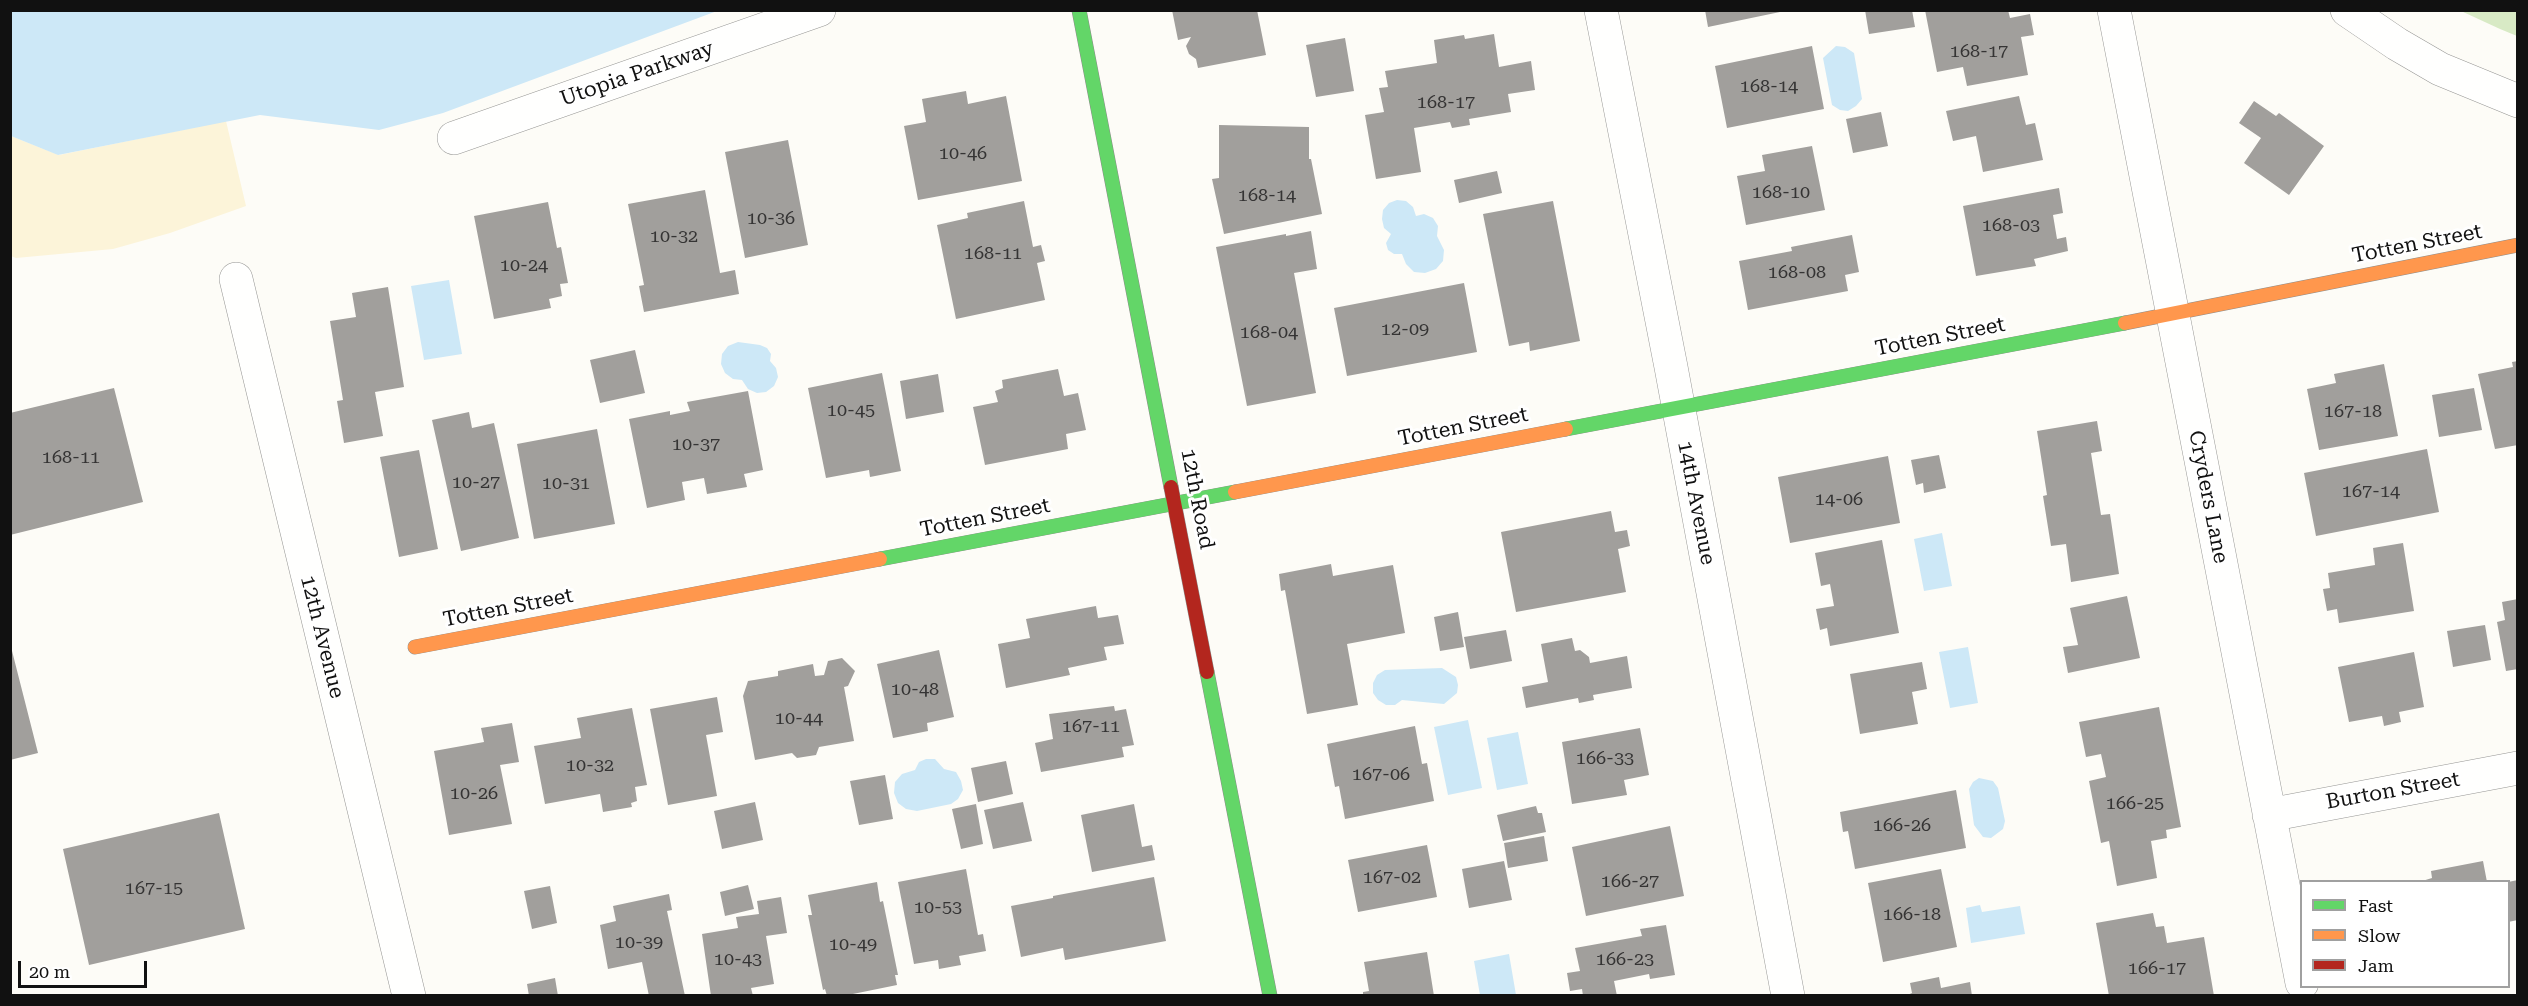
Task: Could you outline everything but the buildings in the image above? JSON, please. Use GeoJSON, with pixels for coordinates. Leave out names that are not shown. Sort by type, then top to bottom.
{"type":"FeatureCollection","features":[{"type":"Feature","properties":{"kind":"street","name":"Utopia Parkway"},"geometry":{"type":"LineString","coordinates":[[454,138],[819,10]]}},
{"type":"Feature","properties":{"kind":"street","name":"12th Road"},"geometry":{"type":"LineString","coordinates":[[1079,10],[1270,996]]}},
{"type":"Feature","properties":{"kind":"street","name":"14th Avenue"},"geometry":{"type":"LineString","coordinates":[[1601,10],[1788,996]]}},
{"type":"Feature","properties":{"kind":"street","name":"Cryders Lane"},"geometry":{"type":"LineString","coordinates":[[2114,10],[2300,975]]}},
{"type":"Feature","properties":{"kind":"street"},"geometry":{"type":"LineString","coordinates":[[2347,10],[2397,44],[2440,69],[2517,101]]}},
{"type":"Feature","properties":{"kind":"street","name":"Totten Street"},"geometry":{"type":"LineString","coordinates":[[415,648],[2173,314],[2517,245]]}},
{"type":"Feature","properties":{"kind":"street","name":"12th Avenue"},"geometry":{"type":"LineString","coordinates":[[236,279],[409,996]]}},
{"type":"Feature","properties":{"kind":"street","name":"Burton Street"},"geometry":{"type":"LineString","coordinates":[[2269,815],[2517,768]]}},
{"type":"Feature","properties":{"kind":"green space"},"geometry":{"type":"Polygon","coordinates":[[[2461,11],[2517,11],[2517,36],[2500,29],[2461,11]]]}},
{"type":"Feature","properties":{"kind":"sand"},"geometry":{"type":"Polygon","coordinates":[[[226,121],[246,206],[170,233],[113,249],[16,258],[11,256],[11,136],[59,155],[226,121]]]}},
{"type":"Feature","properties":{"kind":"water"},"geometry":{"type":"Polygon","coordinates":[[[10,11],[717,11],[443,113],[379,130],[260,115],[58,155],[11,136],[10,11]]]}},
{"type":"Feature","properties":{"kind":"water"},"geometry":{"type":"Polygon","coordinates":[[[1836,46],[1845,47],[1854,53],[1862,99],[1848,111],[1840,110],[1832,105],[1823,58],[1836,46]]]}},
{"type":"Feature","properties":{"kind":"water"},"geometry":{"type":"Polygon","coordinates":[[[1397,200],[1406,201],[1413,207],[1416,216],[1424,214],[1433,218],[1438,226],[1437,236],[1444,250],[1443,261],[1436,269],[1425,273],[1414,272],[1406,264],[1402,254],[1394,254],[1388,250],[1386,243],[1391,234],[1384,228],[1383,210],[1389,203],[1397,200]]]}},
{"type":"Feature","properties":{"kind":"water"},"geometry":{"type":"Polygon","coordinates":[[[449,280],[462,354],[424,360],[411,286],[449,280]]]}},
{"type":"Feature","properties":{"kind":"water"},"geometry":{"type":"Polygon","coordinates":[[[738,342],[760,345],[767,348],[771,354],[770,361],[776,368],[778,377],[774,386],[766,392],[757,393],[748,389],[742,380],[733,379],[725,373],[721,364],[722,354],[728,346],[738,342]]]}},
{"type":"Feature","properties":{"kind":"water"},"geometry":{"type":"Polygon","coordinates":[[[1942,533],[1952,586],[1924,591],[1914,539],[1942,533]]]}},
{"type":"Feature","properties":{"kind":"water"},"geometry":{"type":"Polygon","coordinates":[[[1968,647],[1978,703],[1950,708],[1939,652],[1968,647]]]}},
{"type":"Feature","properties":{"kind":"water"},"geometry":{"type":"Polygon","coordinates":[[[1442,668],[1456,677],[1458,685],[1457,693],[1444,704],[1402,700],[1395,705],[1386,705],[1373,693],[1373,683],[1377,675],[1385,670],[1442,668]]]}},
{"type":"Feature","properties":{"kind":"water"},"geometry":{"type":"Polygon","coordinates":[[[1468,720],[1482,788],[1448,795],[1434,727],[1468,720]]]}},
{"type":"Feature","properties":{"kind":"water"},"geometry":{"type":"Polygon","coordinates":[[[1518,732],[1528,784],[1497,790],[1487,738],[1518,732]]]}},
{"type":"Feature","properties":{"kind":"water"},"geometry":{"type":"Polygon","coordinates":[[[935,759],[944,769],[956,772],[963,790],[958,799],[951,804],[917,811],[906,809],[898,803],[894,793],[895,782],[902,774],[915,770],[919,762],[935,759]]]}},
{"type":"Feature","properties":{"kind":"water"},"geometry":{"type":"Polygon","coordinates":[[[1979,778],[1993,781],[1998,788],[2005,821],[2003,829],[1991,838],[1983,837],[1974,825],[1969,789],[1979,778]]]}},
{"type":"Feature","properties":{"kind":"water"},"geometry":{"type":"Polygon","coordinates":[[[1980,905],[1982,912],[2020,906],[2025,934],[1971,943],[1966,908],[1980,905]]]}},
{"type":"Feature","properties":{"kind":"water"},"geometry":{"type":"Polygon","coordinates":[[[1509,954],[1516,995],[1480,995],[1474,961],[1509,954]]]}},
{"type":"Feature","properties":{"kind":"traffic: fast"},"geometry":{"type":"LineString","coordinates":[[1079,10],[1171,487]]}},
{"type":"Feature","properties":{"kind":"traffic: fast"},"geometry":{"type":"LineString","coordinates":[[1566,429],[2125,323]]}},
{"type":"Feature","properties":{"kind":"traffic: fast"},"geometry":{"type":"LineString","coordinates":[[880,559],[1235,492]]}},
{"type":"Feature","properties":{"kind":"traffic: fast"},"geometry":{"type":"LineString","coordinates":[[1207,672],[1270,996]]}},
{"type":"Feature","properties":{"kind":"traffic: slow"},"geometry":{"type":"LineString","coordinates":[[2125,323],[2518,245]]}},
{"type":"Feature","properties":{"kind":"traffic: slow"},"geometry":{"type":"LineString","coordinates":[[1235,492],[1566,429]]}},
{"type":"Feature","properties":{"kind":"traffic: slow"},"geometry":{"type":"LineString","coordinates":[[415,647],[880,559]]}},
{"type":"Feature","properties":{"kind":"traffic: jam"},"geometry":{"type":"LineString","coordinates":[[1171,487],[1207,672]]}}]}
